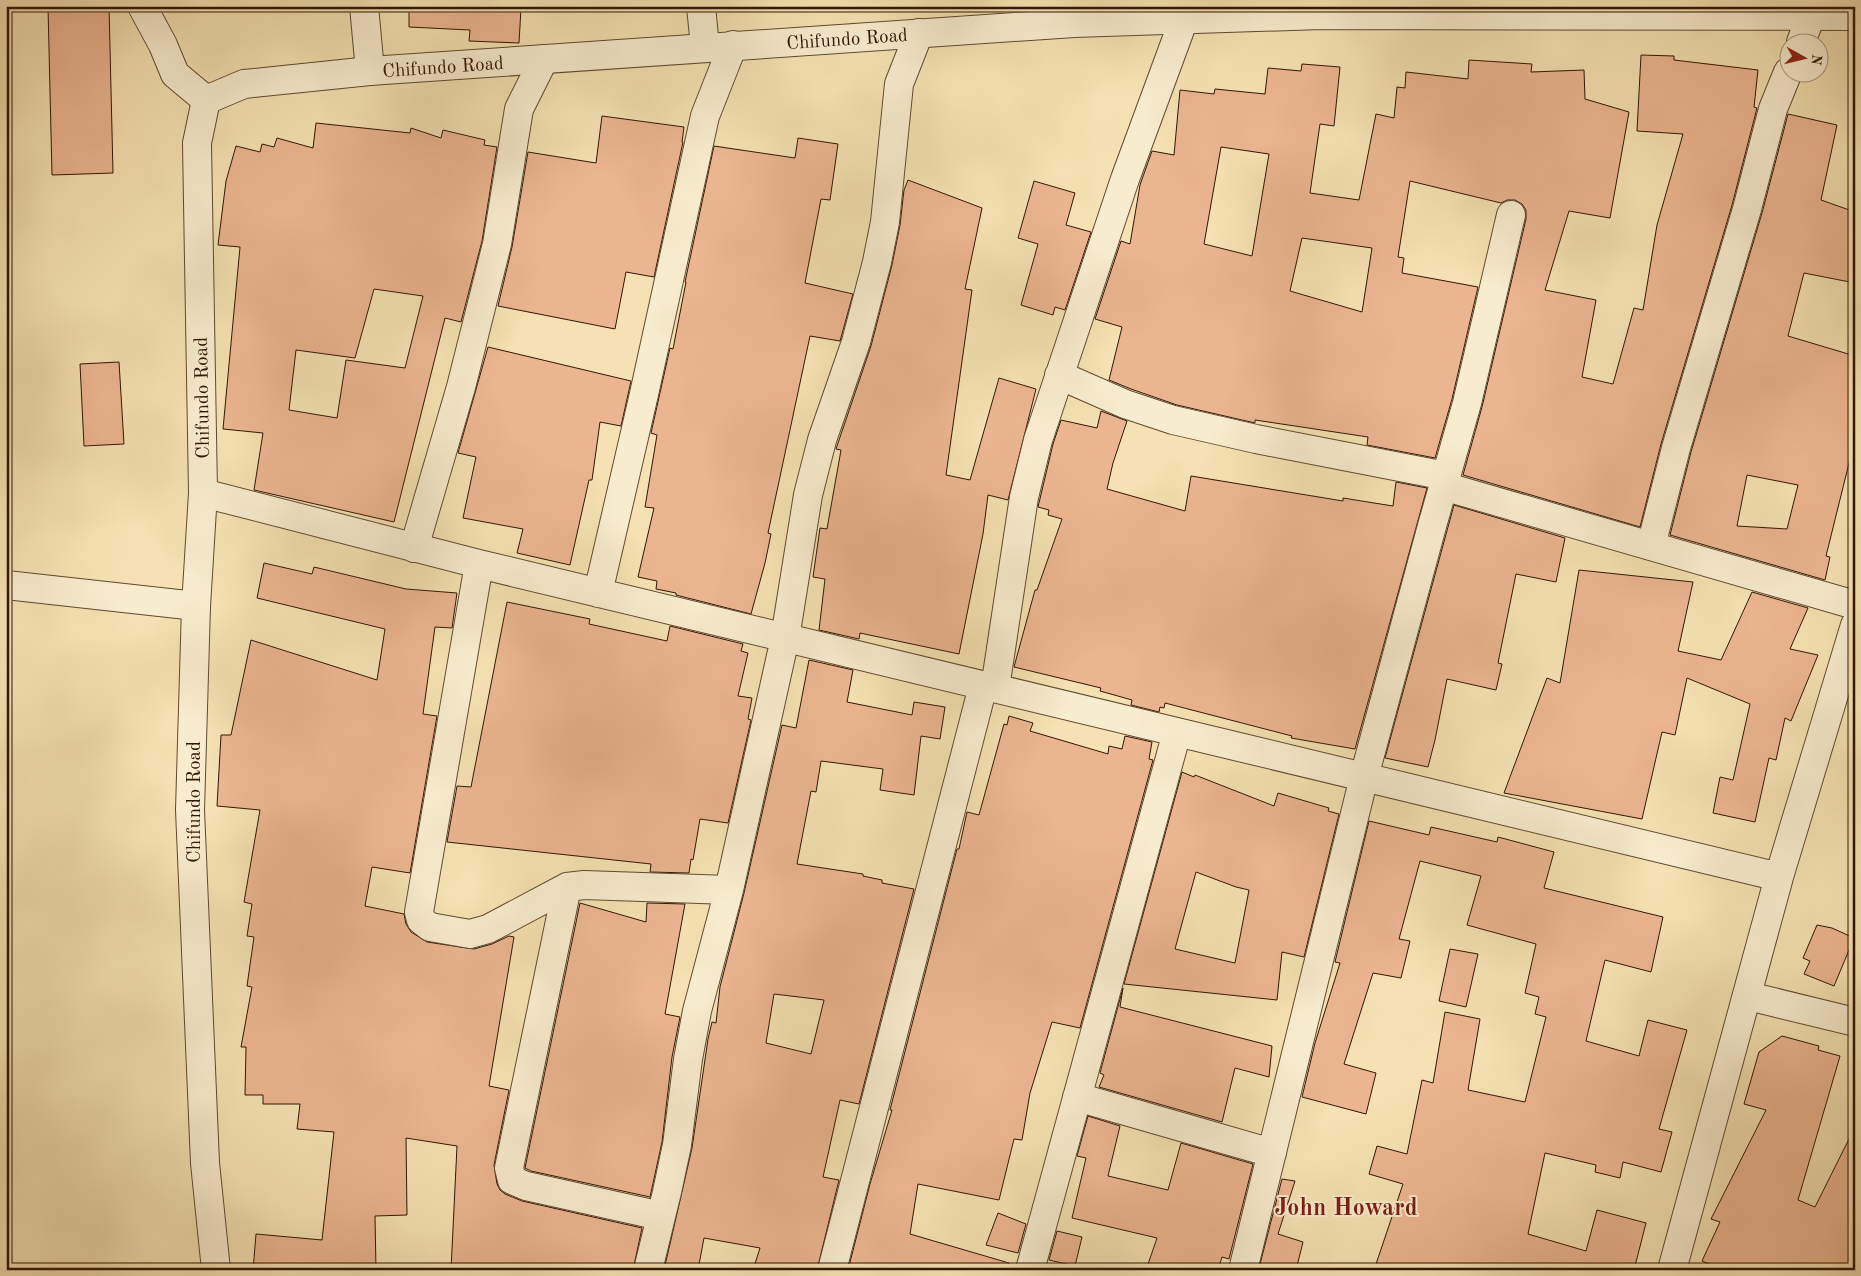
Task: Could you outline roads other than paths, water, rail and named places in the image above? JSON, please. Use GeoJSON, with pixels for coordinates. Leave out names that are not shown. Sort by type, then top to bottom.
{"type":"FeatureCollection","features":[{"type":"Feature","properties":{"kind":"street"},"geometry":{"type":"LineString","coordinates":[[142,6],[163,45],[175,74],[206,100]]}},
{"type":"Feature","properties":{"kind":"street"},"geometry":{"type":"LineString","coordinates":[[364,6],[370,72]]}},
{"type":"Feature","properties":{"kind":"street"},"geometry":{"type":"LineString","coordinates":[[701,6],[705,47]]}},
{"type":"Feature","properties":{"kind":"street","name":"Chifundo Road"},"geometry":{"type":"LineString","coordinates":[[216,1270],[205,1163],[190,810],[196,606],[203,493],[197,143],[206,100],[244,84],[370,72],[733,45],[1074,23],[1184,19],[1320,10],[1548,11],[1855,16]]}},
{"type":"Feature","properties":{"kind":"street"},"geometry":{"type":"LineString","coordinates":[[1805,32],[1811,16]]}},
{"type":"Feature","properties":{"kind":"street"},"geometry":{"type":"LineString","coordinates":[[832,1270],[989,687],[1024,497],[1038,440],[1125,179],[1184,19]]}},
{"type":"Feature","properties":{"kind":"street"},"geometry":{"type":"LineString","coordinates":[[648,1270],[677,1145],[688,1059],[697,1011],[729,890],[786,638],[808,495],[822,440],[856,342],[878,262],[885,222],[899,84],[919,33]]}},
{"type":"Feature","properties":{"kind":"street"},"geometry":{"type":"LineString","coordinates":[[598,593],[705,116],[733,45]]}},
{"type":"Feature","properties":{"kind":"street"},"geometry":{"type":"LineString","coordinates":[[414,548],[461,387],[498,244],[519,109],[544,59]]}},
{"type":"Feature","properties":{"kind":"street"},"geometry":{"type":"LineString","coordinates":[[1651,546],[1676,448],[1747,209],[1774,110],[1784,82]]}},
{"type":"Feature","properties":{"kind":"street"},"geometry":{"type":"LineString","coordinates":[[1243,1270],[1364,777],[1467,402],[1511,215]]}},
{"type":"Feature","properties":{"kind":"street"},"geometry":{"type":"LineString","coordinates":[[1059,375],[1125,404],[1174,420],[1445,481],[1651,546],[1855,605]]}},
{"type":"Feature","properties":{"kind":"street"},"geometry":{"type":"LineString","coordinates":[[203,493],[414,548],[598,593],[1779,877]]}},
{"type":"Feature","properties":{"kind":"street"},"geometry":{"type":"LineString","coordinates":[[479,564],[419,912],[421,920],[430,927],[470,934],[488,929],[566,887],[584,885],[729,890]]}},
{"type":"Feature","properties":{"kind":"street"},"geometry":{"type":"LineString","coordinates":[[6,585],[196,606]]}},
{"type":"Feature","properties":{"kind":"street"},"geometry":{"type":"LineString","coordinates":[[1672,1270],[1779,877],[1855,625]]}},
{"type":"Feature","properties":{"kind":"street"},"geometry":{"type":"LineString","coordinates":[[1030,1270],[1177,732]]}},
{"type":"Feature","properties":{"kind":"street"},"geometry":{"type":"LineString","coordinates":[[566,887],[509,1168],[512,1180],[526,1186],[661,1216]]}},
{"type":"Feature","properties":{"kind":"street"},"geometry":{"type":"LineString","coordinates":[[1748,996],[1855,1022]]}},
{"type":"Feature","properties":{"kind":"street"},"geometry":{"type":"LineString","coordinates":[[1077,1098],[1272,1154]]}},
{"type":"Feature","properties":{"kind":"district","name":"John Howard"},"geometry":{"type":"Point","coordinates":[1346,1207]}}]}
